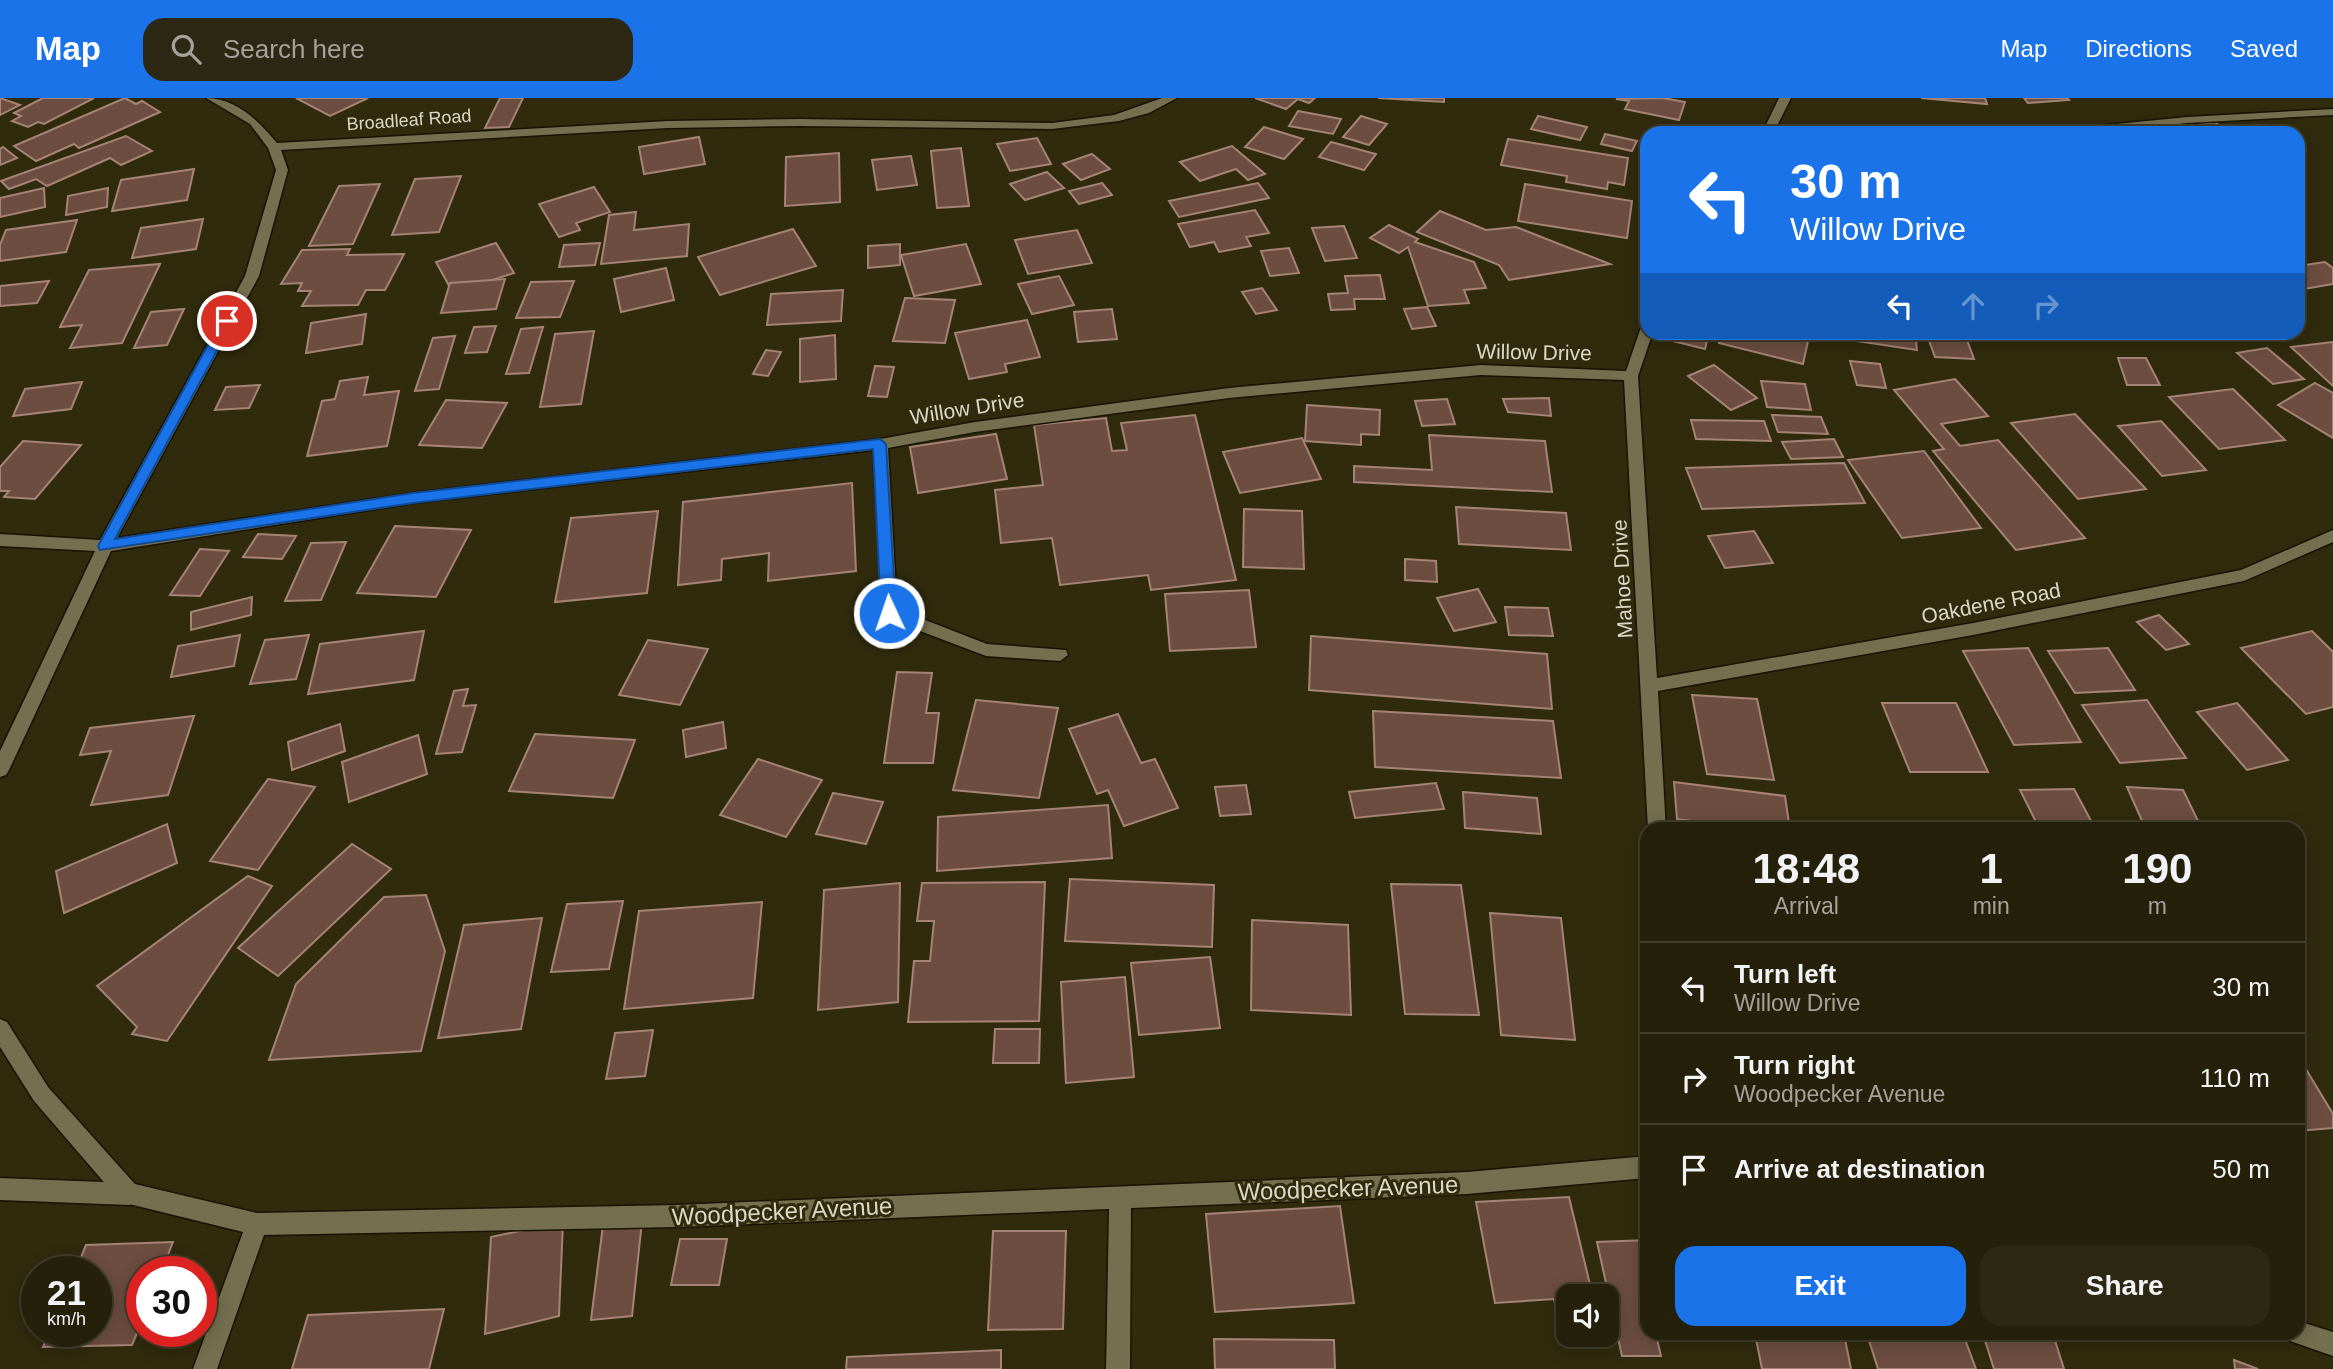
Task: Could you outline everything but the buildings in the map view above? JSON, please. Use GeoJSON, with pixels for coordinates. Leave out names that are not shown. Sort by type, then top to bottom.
{"type":"FeatureCollection","features":[{"type":"Feature","properties":{"kind":"street"},"geometry":{"type":"LineString","coordinates":[[0,769],[105,546],[252,276],[282,170],[274,147],[254,122],[212,98]]}},
{"type":"Feature","properties":{"kind":"street","name":"Broadleaf Road"},"geometry":{"type":"LineString","coordinates":[[274,147],[469,133],[672,124],[788,122],[1064,127],[1117,117],[1171,98]]}},
{"type":"Feature","properties":{"kind":"street"},"geometry":{"type":"LineString","coordinates":[[1771,126],[1785,98]]}},
{"type":"Feature","properties":{"kind":"street"},"geometry":{"type":"LineString","coordinates":[[2131,126],[2187,120],[2333,112]]}},
{"type":"Feature","properties":{"kind":"street","name":"Mahoe Drive"},"geometry":{"type":"LineString","coordinates":[[1644,340],[1631,376],[1657,822]]}},
{"type":"Feature","properties":{"kind":"street","name":"Willow Drive"},"geometry":{"type":"LineString","coordinates":[[0,540],[105,546],[413,498],[880,444],[988,425],[1255,390],[1481,370],[1631,376]]}},
{"type":"Feature","properties":{"kind":"street"},"geometry":{"type":"LineString","coordinates":[[880,444],[889,613],[986,650],[1060,655]]}},
{"type":"Feature","properties":{"kind":"street","name":"Oakdene Road"},"geometry":{"type":"LineString","coordinates":[[1649,686],[1973,629],[2244,575],[2333,536]]}},
{"type":"Feature","properties":{"kind":"street"},"geometry":{"type":"LineString","coordinates":[[0,1029],[41,1094],[129,1194]]}},
{"type":"Feature","properties":{"kind":"street","name":"Woodpecker Avenue"},"geometry":{"type":"LineString","coordinates":[[0,1189],[129,1194],[257,1224],[677,1216],[1467,1183],[1640,1168]]}},
{"type":"Feature","properties":{"kind":"street"},"geometry":{"type":"LineString","coordinates":[[1118,1369],[1120,1196]]}},
{"type":"Feature","properties":{"kind":"street"},"geometry":{"type":"LineString","coordinates":[[205,1369],[257,1224]]}},
{"type":"Feature","properties":{"kind":"street"},"geometry":{"type":"LineString","coordinates":[[2305,1336],[2333,1345]]}},
{"type":"Feature","properties":{"kind":"route"},"geometry":{"type":"LineString","coordinates":[[227,321],[105,546],[413,498],[880,444],[889,613]]}}]}
